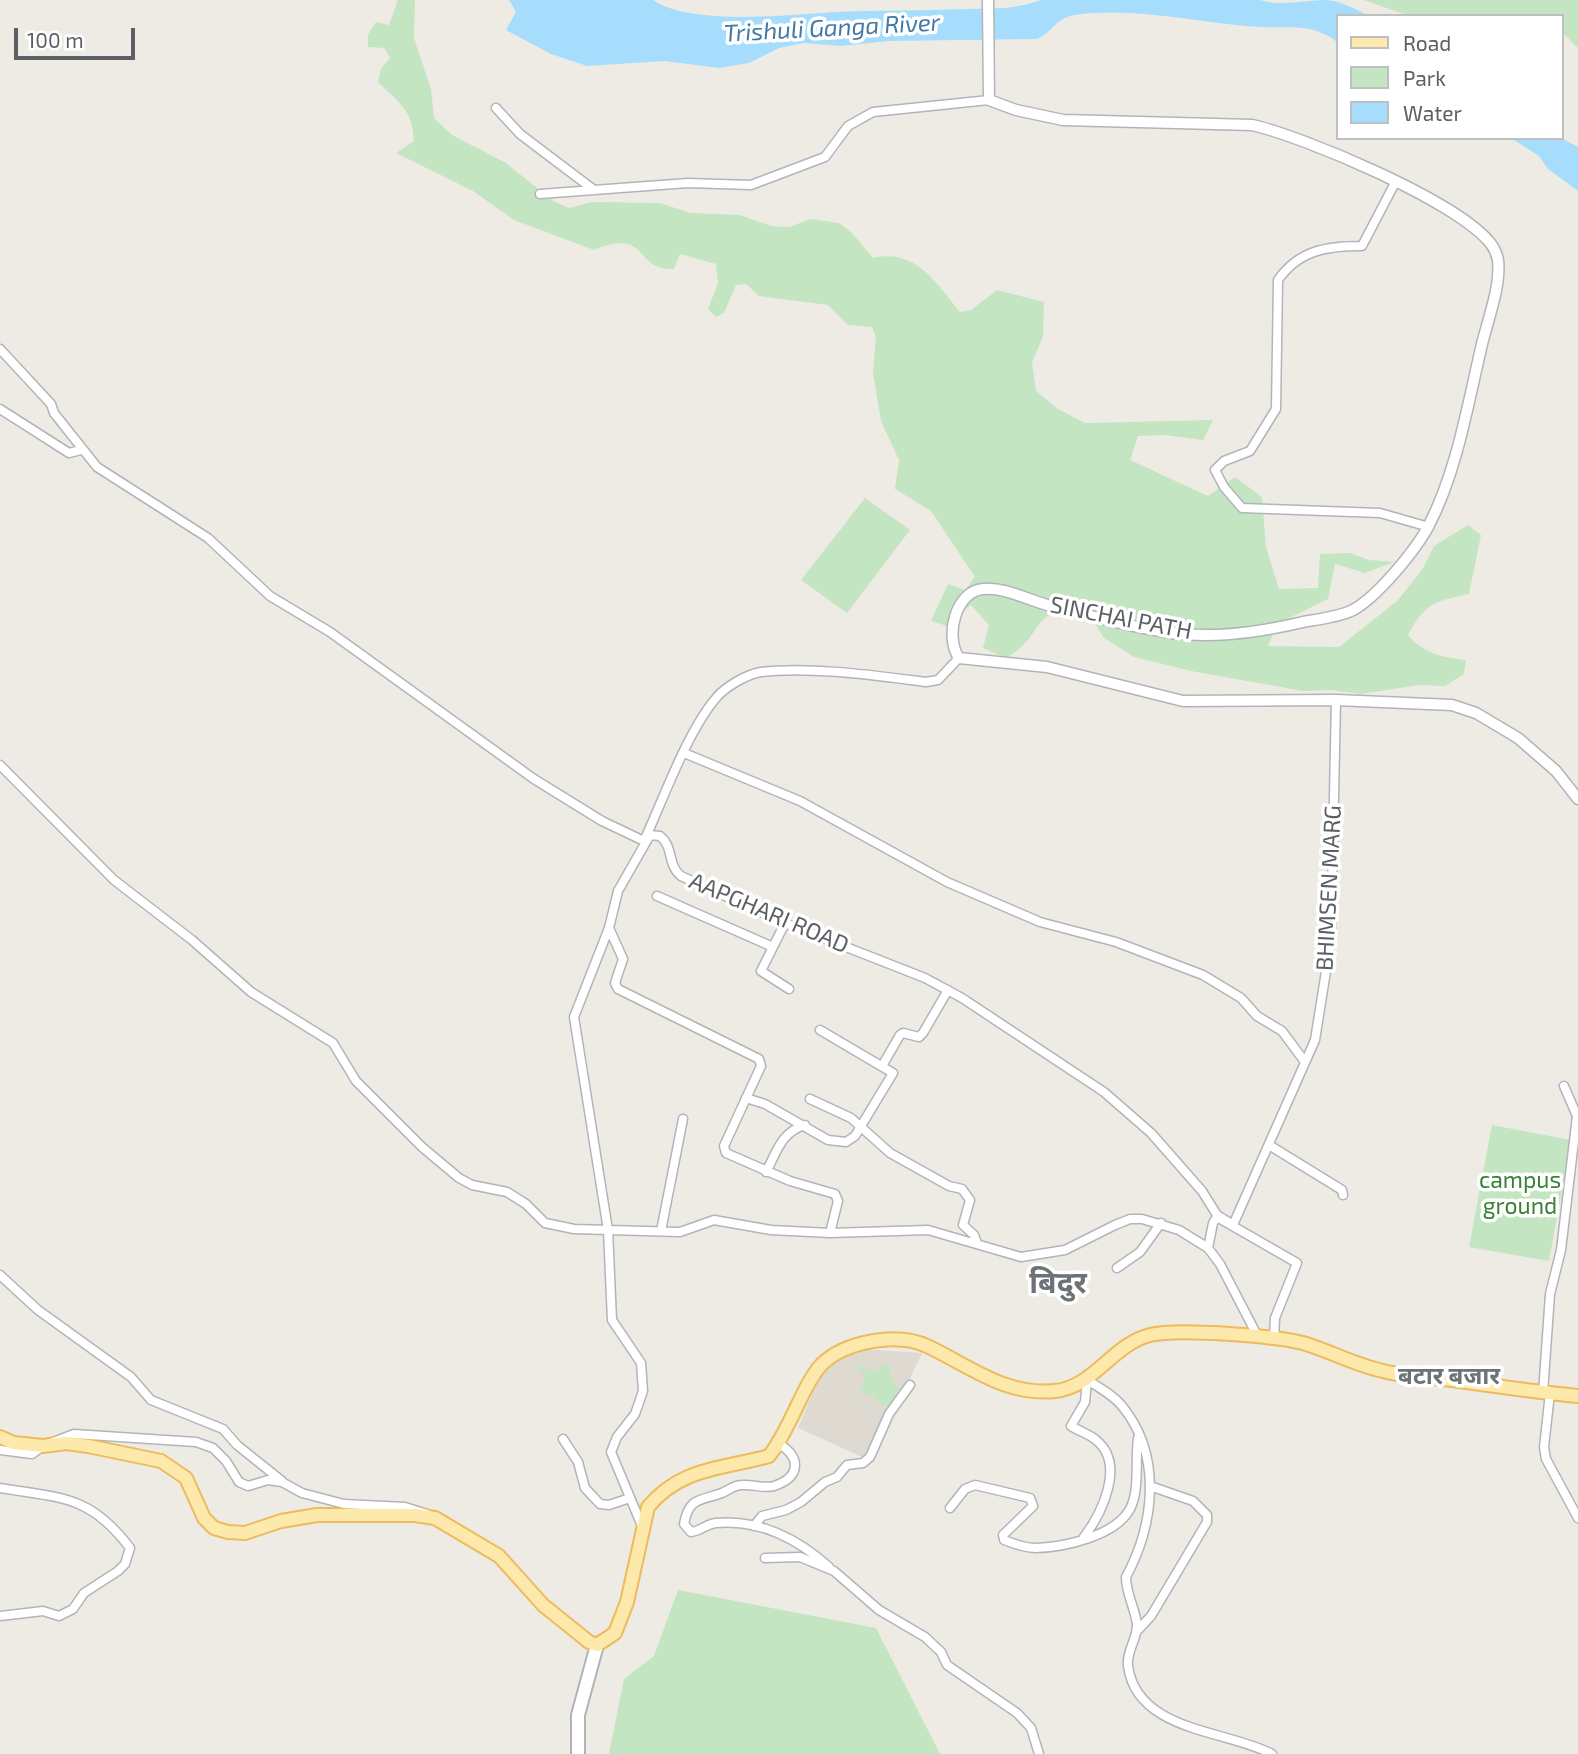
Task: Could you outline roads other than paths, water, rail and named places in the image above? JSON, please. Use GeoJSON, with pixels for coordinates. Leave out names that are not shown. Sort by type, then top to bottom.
{"type":"FeatureCollection","features":[{"type":"Feature","properties":{"kind":"main road"},"geometry":{"type":"LineString","coordinates":[[578,1754],[578,1715],[597,1645],[615,1633],[627,1602],[648,1507],[670,1483],[727,1464],[769,1456],[779,1444],[822,1365],[860,1344],[901,1340],[925,1345],[968,1370],[1017,1391],[1057,1391],[1087,1380],[1116,1355],[1149,1335],[1274,1338],[1304,1343],[1386,1372],[1578,1396]]}},
{"type":"Feature","properties":{"kind":"main road"},"geometry":{"type":"LineString","coordinates":[[0,1437],[15,1443],[43,1446],[66,1443],[88,1446],[145,1456],[174,1467],[186,1478],[204,1518],[214,1528],[228,1532],[245,1533],[281,1521],[317,1515],[415,1515],[435,1518],[499,1556],[543,1605],[589,1642],[597,1645]]}},
{"type":"Feature","properties":{"kind":"street"},"geometry":{"type":"LineString","coordinates":[[540,194],[688,183],[751,185],[825,158],[848,126],[873,112],[989,100],[986,85],[988,0]]}},
{"type":"Feature","properties":{"kind":"street","name":"SINCHAI PATH"},"geometry":{"type":"LineString","coordinates":[[959,658],[952,648],[950,634],[954,616],[973,593],[981,589],[995,588],[1051,607],[1173,633],[1223,635],[1268,630],[1349,612],[1369,600],[1429,527],[1461,430],[1491,310],[1498,259],[1492,245],[1479,232],[1396,181],[1299,139],[1252,125],[1063,120],[1016,110],[989,100]]}},
{"type":"Feature","properties":{"kind":"street"},"geometry":{"type":"LineString","coordinates":[[496,108],[520,134],[557,159],[594,190]]}},
{"type":"Feature","properties":{"kind":"street"},"geometry":{"type":"LineString","coordinates":[[1396,181],[1362,246],[1329,246],[1306,254],[1287,267],[1278,280],[1276,410],[1250,451],[1224,461],[1215,470],[1224,487],[1242,508],[1380,513],[1429,527]]}},
{"type":"Feature","properties":{"kind":"street"},"geometry":{"type":"LineString","coordinates":[[0,349],[51,404],[54,413],[81,450],[97,467],[208,538],[270,596],[362,654],[534,779],[602,821],[644,841]]}},
{"type":"Feature","properties":{"kind":"street"},"geometry":{"type":"LineString","coordinates":[[0,409],[69,453],[81,450]]}},
{"type":"Feature","properties":{"kind":"street"},"geometry":{"type":"LineString","coordinates":[[643,1528],[611,1452],[617,1437],[635,1414],[643,1391],[641,1363],[612,1320],[608,1230],[574,1017],[609,928],[618,891],[684,753],[716,698],[742,679],[760,672],[853,674],[926,682],[938,680],[959,658],[1047,667],[1183,701],[1336,700],[1436,703],[1476,713],[1518,738],[1556,771],[1578,799]]}},
{"type":"Feature","properties":{"kind":"street","name":"BHIMSEN MARG"},"geometry":{"type":"LineString","coordinates":[[1233,1225],[1315,1040],[1331,940],[1336,700]]}},
{"type":"Feature","properties":{"kind":"street"},"geometry":{"type":"LineString","coordinates":[[684,753],[800,801],[947,881],[1040,922],[1116,942],[1203,975],[1241,998],[1257,1016],[1282,1031],[1305,1062]]}},
{"type":"Feature","properties":{"kind":"street"},"geometry":{"type":"LineString","coordinates":[[0,765],[114,880],[192,940],[251,992],[333,1043],[356,1081],[458,1178],[472,1185],[507,1192],[526,1204],[545,1223],[563,1228],[680,1232],[713,1220],[771,1230],[830,1233],[928,1230],[1021,1257],[1065,1250],[1130,1219],[1161,1223],[1179,1230],[1208,1248],[1220,1264],[1258,1337]]}},
{"type":"Feature","properties":{"kind":"street","name":"AAPGHARI ROAD"},"geometry":{"type":"LineString","coordinates":[[644,841],[650,835],[660,836],[668,844],[673,868],[681,876],[785,923],[948,990],[1104,1092],[1151,1133],[1202,1191],[1217,1215],[1297,1263],[1275,1318],[1274,1338]]}},
{"type":"Feature","properties":{"kind":"street"},"geometry":{"type":"LineString","coordinates":[[657,895],[773,947]]}},
{"type":"Feature","properties":{"kind":"street"},"geometry":{"type":"LineString","coordinates":[[785,923],[761,971],[789,989]]}},
{"type":"Feature","properties":{"kind":"street"},"geometry":{"type":"LineString","coordinates":[[609,928],[623,959],[615,983],[618,989],[759,1059],[761,1066],[724,1146],[726,1153],[766,1172],[835,1194],[838,1201],[830,1233]]}},
{"type":"Feature","properties":{"kind":"street"},"geometry":{"type":"LineString","coordinates":[[882,1066],[900,1035],[903,1033],[919,1037],[923,1033],[948,990]]}},
{"type":"Feature","properties":{"kind":"street"},"geometry":{"type":"LineString","coordinates":[[746,1098],[765,1104],[838,1142],[855,1136],[893,1073],[820,1030]]}},
{"type":"Feature","properties":{"kind":"street"},"geometry":{"type":"LineString","coordinates":[[1564,1086],[1577,1116],[1561,1250],[1550,1294],[1544,1447],[1546,1459],[1578,1518]]}},
{"type":"Feature","properties":{"kind":"street"},"geometry":{"type":"LineString","coordinates":[[810,1099],[863,1126],[890,1153],[967,1194],[970,1200],[963,1225],[974,1235],[977,1243]]}},
{"type":"Feature","properties":{"kind":"street"},"geometry":{"type":"LineString","coordinates":[[661,1231],[684,1119]]}},
{"type":"Feature","properties":{"kind":"street"},"geometry":{"type":"LineString","coordinates":[[766,1172],[782,1139],[792,1128],[804,1125]]}},
{"type":"Feature","properties":{"kind":"street"},"geometry":{"type":"LineString","coordinates":[[1269,1145],[1342,1190],[1343,1195]]}},
{"type":"Feature","properties":{"kind":"street"},"geometry":{"type":"LineString","coordinates":[[1208,1248],[1213,1223],[1217,1217],[1233,1225]]}},
{"type":"Feature","properties":{"kind":"street"},"geometry":{"type":"LineString","coordinates":[[1117,1268],[1140,1252],[1161,1223]]}},
{"type":"Feature","properties":{"kind":"street"},"geometry":{"type":"LineString","coordinates":[[0,1275],[38,1310],[131,1377],[151,1400],[223,1429],[237,1445],[282,1482],[302,1493],[344,1504],[416,1508],[435,1518]]}},
{"type":"Feature","properties":{"kind":"street"},"geometry":{"type":"LineString","coordinates":[[1084,1537],[1102,1509],[1110,1465],[1106,1452],[1097,1441],[1071,1426],[1085,1402],[1087,1380],[1112,1396],[1124,1408],[1147,1458],[1150,1486],[1144,1539],[1126,1577],[1137,1631]]}},
{"type":"Feature","properties":{"kind":"street"},"geometry":{"type":"LineString","coordinates":[[754,1526],[762,1516],[786,1510],[801,1502],[825,1482],[836,1477],[847,1465],[863,1463],[870,1457],[889,1413],[910,1385]]}},
{"type":"Feature","properties":{"kind":"street"},"geometry":{"type":"LineString","coordinates":[[0,1450],[32,1454],[43,1446],[74,1434],[196,1442],[213,1448],[226,1461],[239,1482],[248,1486],[268,1480],[282,1482]]}},
{"type":"Feature","properties":{"kind":"street"},"geometry":{"type":"LineString","coordinates":[[950,1508],[965,1489],[975,1485],[1030,1498],[1033,1506],[1003,1535],[1004,1540],[1035,1548],[1105,1531],[1119,1522],[1130,1509],[1135,1493],[1138,1436]]}},
{"type":"Feature","properties":{"kind":"street"},"geometry":{"type":"LineString","coordinates":[[563,1439],[578,1462],[585,1488],[600,1504],[609,1505],[630,1498]]}},
{"type":"Feature","properties":{"kind":"street"},"geometry":{"type":"LineString","coordinates":[[779,1444],[792,1451],[796,1461],[794,1472],[784,1481],[773,1487],[738,1484],[698,1500],[686,1509],[684,1524],[691,1532],[716,1523],[754,1526],[806,1546],[879,1610],[925,1637],[941,1652],[947,1665],[1017,1713],[1031,1728],[1039,1754]]}},
{"type":"Feature","properties":{"kind":"street"},"geometry":{"type":"LineString","coordinates":[[1150,1486],[1193,1501],[1207,1515],[1207,1522],[1151,1616],[1137,1631],[1127,1664],[1133,1687],[1148,1704],[1176,1721],[1258,1746],[1272,1754]]}},
{"type":"Feature","properties":{"kind":"street"},"geometry":{"type":"LineString","coordinates":[[0,1488],[71,1500],[111,1522],[130,1548],[125,1564],[84,1593],[74,1609],[59,1616],[43,1611],[0,1616]]}},
{"type":"Feature","properties":{"kind":"street"},"geometry":{"type":"LineString","coordinates":[[765,1558],[800,1557],[834,1571]]}},
{"type":"Feature","properties":{"kind":"water","name":"Trishuli Ganga River"},"geometry":{"type":"Polygon","coordinates":[[[509,0],[653,0],[691,13],[740,17],[850,11],[996,8],[1041,0],[1260,0],[1285,3],[1327,0],[1366,14],[1336,14],[1336,41],[1322,33],[1304,28],[1239,25],[1146,14],[1099,13],[1062,19],[1046,34],[1036,39],[888,41],[841,46],[804,43],[779,48],[749,63],[719,68],[665,61],[587,66],[551,54],[506,30],[516,12],[509,0]]]}},
{"type":"Feature","properties":{"kind":"water"},"geometry":{"type":"Polygon","coordinates":[[[1514,140],[1564,140],[1578,147],[1578,191],[1548,169],[1539,156],[1514,140]]]}},
{"type":"Feature","properties":{"kind":"district","name":"बिदुर"},"geometry":{"type":"Point","coordinates":[1058,1283]}},
{"type":"Feature","properties":{"kind":"district","name":"बटार बजार"},"geometry":{"type":"Point","coordinates":[1449,1376]}},
{"type":"Feature","properties":{"kind":"park label","name":"campus ground"},"geometry":{"type":"Point","coordinates":[1520,1193]}}]}
